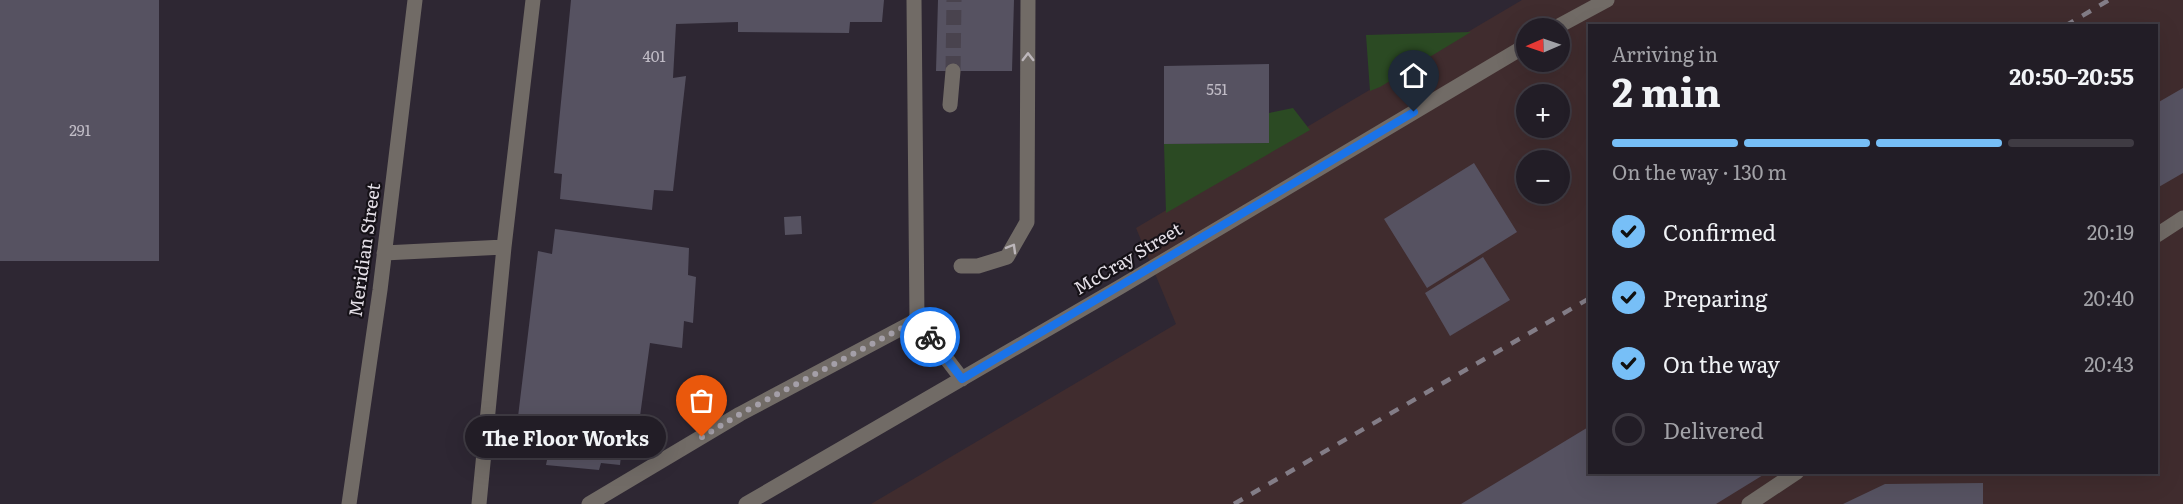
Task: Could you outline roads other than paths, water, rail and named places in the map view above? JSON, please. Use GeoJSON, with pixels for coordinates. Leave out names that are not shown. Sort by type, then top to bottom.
{"type":"FeatureCollection","features":[{"type":"Feature","properties":{"kind":"street","name":"Meridian Street"},"geometry":{"type":"LineString","coordinates":[[349,504],[384,253],[415,0]]}},
{"type":"Feature","properties":{"kind":"street"},"geometry":{"type":"LineString","coordinates":[[479,504],[504,247],[533,0]]}},
{"type":"Feature","properties":{"kind":"street"},"geometry":{"type":"LineString","coordinates":[[914,0],[917,320],[962,379]]}},
{"type":"Feature","properties":{"kind":"street"},"geometry":{"type":"LineString","coordinates":[[961,266],[978,266],[1008,257],[1027,222],[1028,0]]}},
{"type":"Feature","properties":{"kind":"street"},"geometry":{"type":"LineString","coordinates":[[1570,20],[1607,0]]}},
{"type":"Feature","properties":{"kind":"street","name":"McCray Street"},"geometry":{"type":"LineString","coordinates":[[746,504],[1516,52]]}},
{"type":"Feature","properties":{"kind":"street"},"geometry":{"type":"LineString","coordinates":[[950,105],[953,71]]}},
{"type":"Feature","properties":{"kind":"street"},"geometry":{"type":"LineString","coordinates":[[2158,234],[2183,218]]}},
{"type":"Feature","properties":{"kind":"street"},"geometry":{"type":"LineString","coordinates":[[384,253],[504,247]]}},
{"type":"Feature","properties":{"kind":"street"},"geometry":{"type":"LineString","coordinates":[[589,504],[740,414],[917,320]]}},
{"type":"Feature","properties":{"kind":"street"},"geometry":{"type":"LineString","coordinates":[[1749,504],[1794,474]]}},
{"type":"Feature","properties":{"kind":"tunnel"},"geometry":{"type":"LineString","coordinates":[[953,71],[954,0]]}},
{"type":"Feature","properties":{"kind":"railway"},"geometry":{"type":"LineString","coordinates":[[2068,24],[2109,0]]}},
{"type":"Feature","properties":{"kind":"railway"},"geometry":{"type":"LineString","coordinates":[[1234,504],[1588,299]]}},
{"type":"Feature","properties":{"kind":"place","name":"The Floor Works"},"geometry":{"type":"Point","coordinates":[702,437]}}]}
